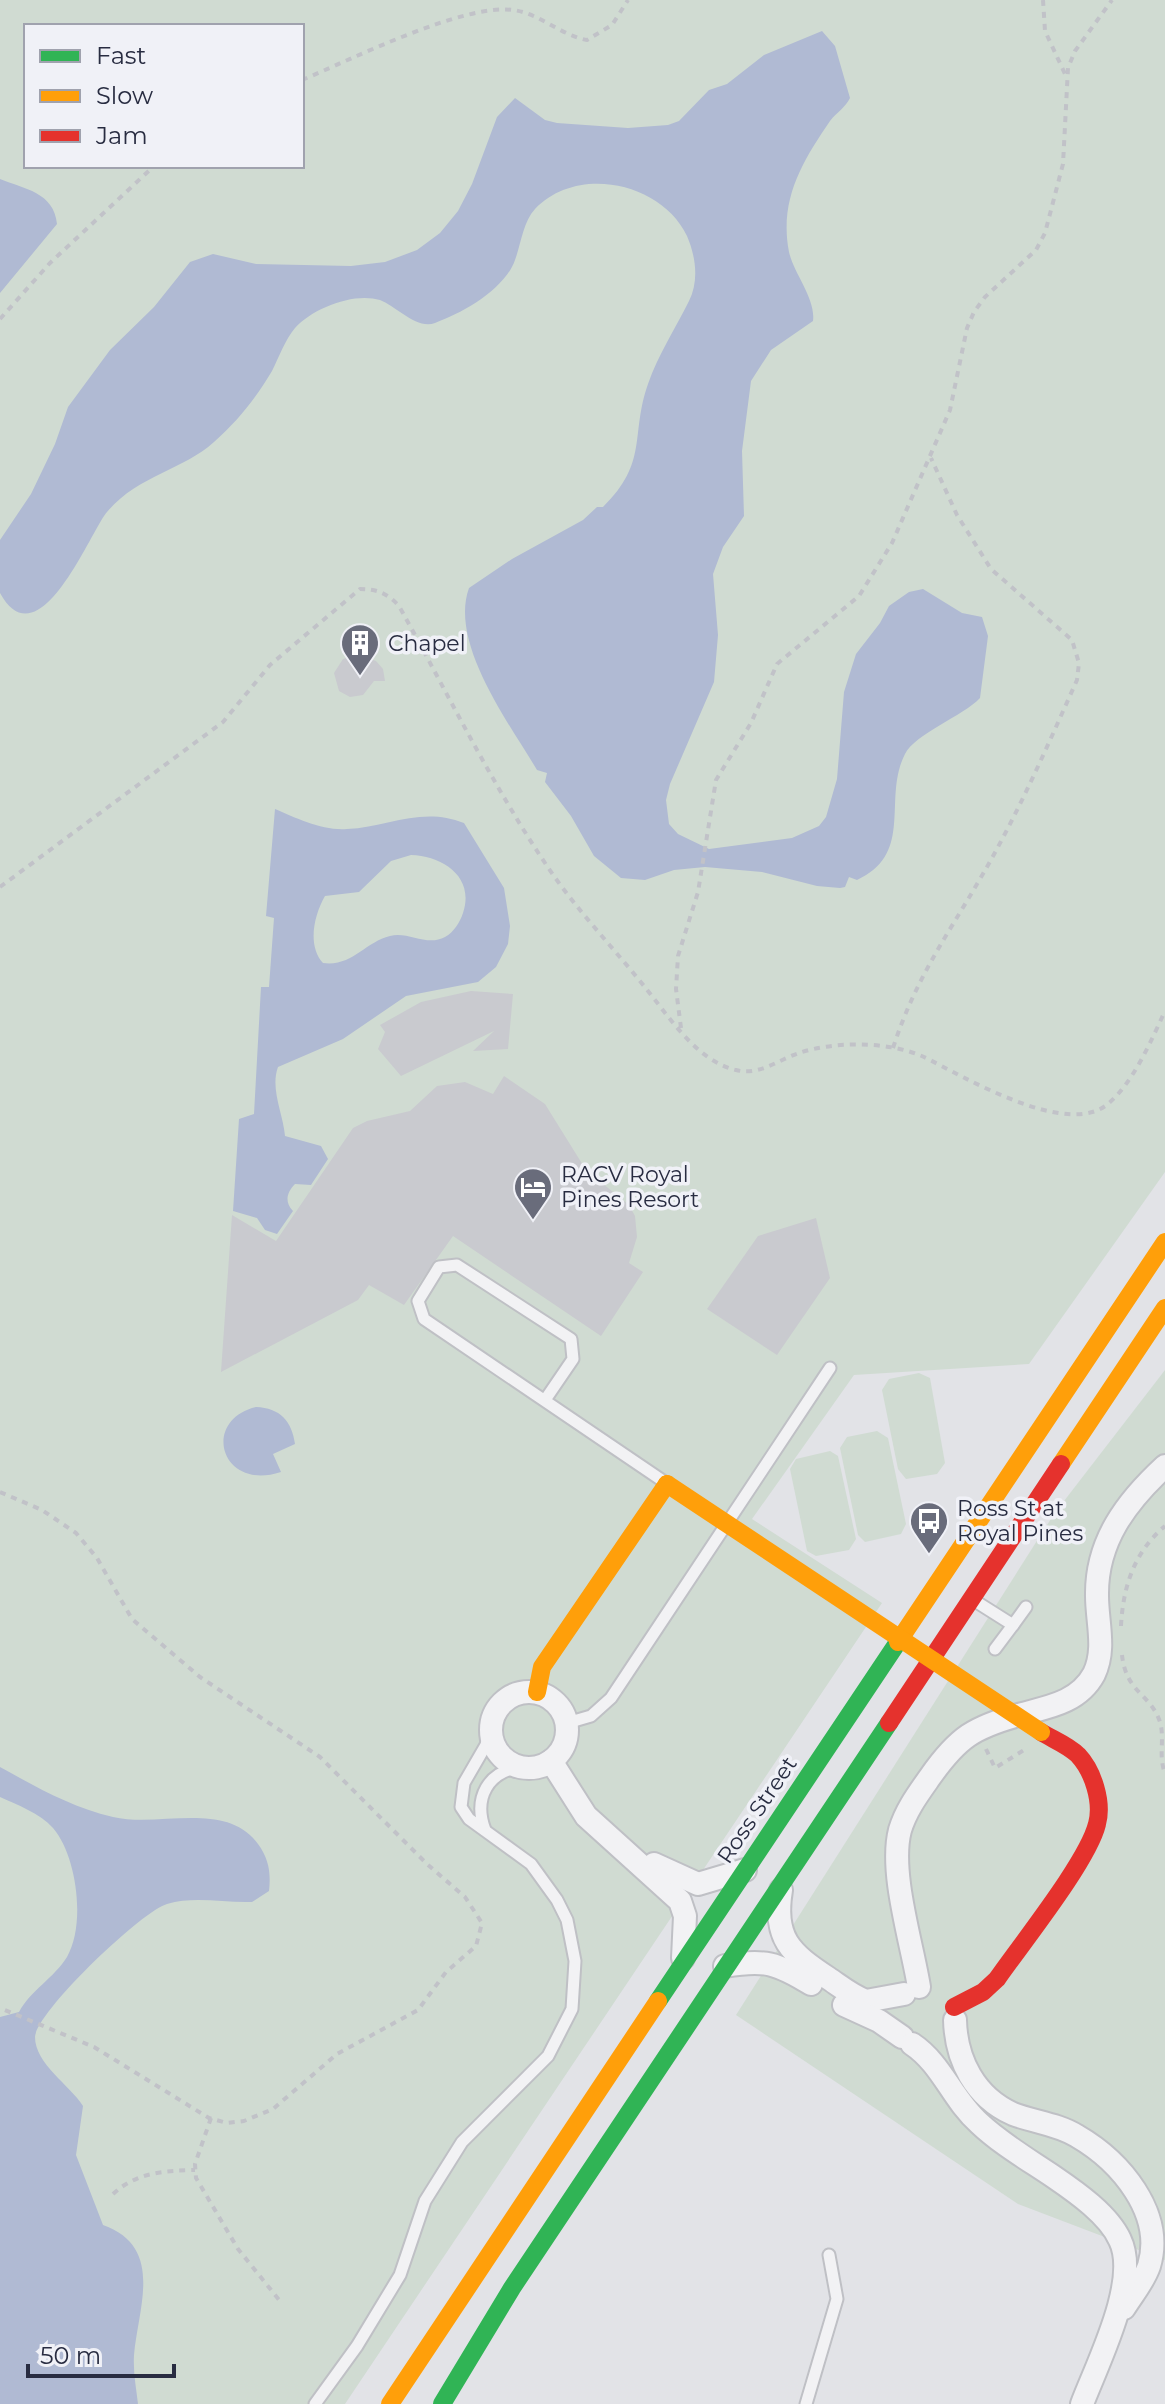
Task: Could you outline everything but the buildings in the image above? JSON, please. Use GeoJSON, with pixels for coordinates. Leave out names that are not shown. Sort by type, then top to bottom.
{"type":"FeatureCollection","features":[{"type":"Feature","properties":{"kind":"main road","name":"Ross Street"},"geometry":{"type":"LineString","coordinates":[[390,2404],[1165,1242]]}},
{"type":"Feature","properties":{"kind":"main road"},"geometry":{"type":"LineString","coordinates":[[442,2404],[512,2288],[1165,1308]]}},
{"type":"Feature","properties":{"kind":"main road"},"geometry":{"type":"LineString","coordinates":[[537,1692],[540,1672],[547,1660],[667,1484],[1036,1738]]}},
{"type":"Feature","properties":{"kind":"main road"},"geometry":{"type":"LineString","coordinates":[[955,2014],[994,1982],[1068,1873]]}},
{"type":"Feature","properties":{"kind":"street"},"geometry":{"type":"LineString","coordinates":[[955,2014],[943,2042],[931,2047],[907,2041],[894,2015],[912,1990],[897,1854],[907,1812],[961,1738],[996,1721],[1060,1704],[1083,1689],[1094,1673],[1099,1654],[1096,1595],[1106,1540],[1118,1517],[1165,1466]]}},
{"type":"Feature","properties":{"kind":"street"},"geometry":{"type":"LineString","coordinates":[[524,1692],[537,1692],[557,1703],[567,1723],[563,1748],[551,1761],[537,1767],[523,1767],[509,1761],[498,1751],[491,1726],[497,1709],[506,1699],[524,1692]]}},
{"type":"Feature","properties":{"kind":"street"},"geometry":{"type":"LineString","coordinates":[[1036,1738],[1066,1758],[1081,1793],[1082,1823],[1068,1873]]}},
{"type":"Feature","properties":{"kind":"street"},"geometry":{"type":"LineString","coordinates":[[551,1761],[580,1808],[610,1841],[680,1901],[685,1916],[683,1964]]}},
{"type":"Feature","properties":{"kind":"street"},"geometry":{"type":"LineString","coordinates":[[610,1841],[687,1882],[714,1881],[745,1870]]}},
{"type":"Feature","properties":{"kind":"street"},"geometry":{"type":"LineString","coordinates":[[783,1881],[779,1919],[790,1950],[797,1957],[866,2001],[912,1990],[940,1990],[955,2014],[957,2051],[963,2067],[993,2102],[1012,2113],[1077,2136],[1122,2173],[1143,2202],[1149,2217],[1153,2248],[1149,2265],[1112,2326]]}},
{"type":"Feature","properties":{"kind":"street"},"geometry":{"type":"LineString","coordinates":[[725,1966],[753,1961],[782,1966],[907,2041],[935,2062],[962,2106],[980,2125],[1062,2183],[1112,2226],[1124,2248],[1126,2262],[1112,2326],[1082,2404]]}},
{"type":"Feature","properties":{"kind":"street"},"geometry":{"type":"LineString","coordinates":[[1126,2262],[1149,2265]]}},
{"type":"Feature","properties":{"kind":"lane"},"geometry":{"type":"LineString","coordinates":[[545,1400],[573,1359],[571,1339],[457,1265],[439,1267],[418,1301],[424,1319],[667,1484]]}},
{"type":"Feature","properties":{"kind":"lane"},"geometry":{"type":"LineString","coordinates":[[567,1723],[591,1716],[616,1692],[830,1368]]}},
{"type":"Feature","properties":{"kind":"lane"},"geometry":{"type":"LineString","coordinates":[[972,1598],[1013,1625]]}},
{"type":"Feature","properties":{"kind":"lane"},"geometry":{"type":"LineString","coordinates":[[995,1649],[1026,1607]]}},
{"type":"Feature","properties":{"kind":"lane"},"geometry":{"type":"LineString","coordinates":[[315,2404],[357,2346],[400,2275],[425,2201],[462,2142],[543,2062],[561,2035],[572,2009],[575,1961],[563,1910],[531,1864],[465,1815],[460,1798],[491,1726]]}},
{"type":"Feature","properties":{"kind":"lane"},"geometry":{"type":"LineString","coordinates":[[488,1834],[481,1813],[485,1788],[502,1770],[523,1767]]}},
{"type":"Feature","properties":{"kind":"lane"},"geometry":{"type":"LineString","coordinates":[[806,2404],[837,2299],[829,2255]]}},
{"type":"Feature","properties":{"kind":"lane"},"geometry":{"type":"LineString","coordinates":[[465,2392],[473,2354]]}},
{"type":"Feature","properties":{"kind":"path"},"geometry":{"type":"LineString","coordinates":[[304,79],[396,40],[489,11],[524,11],[566,34],[587,40],[612,25],[628,0]]}},
{"type":"Feature","properties":{"kind":"path"},"geometry":{"type":"LineString","coordinates":[[1043,0],[1045,31],[1067,78]]}},
{"type":"Feature","properties":{"kind":"path"},"geometry":{"type":"LineString","coordinates":[[681,1030],[676,989],[678,956],[698,892],[716,780],[751,723],[777,664],[848,608],[871,581],[931,458],[950,410],[965,338],[974,312],[1036,250],[1053,212],[1064,152],[1067,78],[1075,51],[1112,0]]}},
{"type":"Feature","properties":{"kind":"path"},"geometry":{"type":"LineString","coordinates":[[0,319],[50,263],[152,168]]}},
{"type":"Feature","properties":{"kind":"path"},"geometry":{"type":"LineString","coordinates":[[893,1048],[906,1008],[938,944],[980,879],[1024,794],[1077,680],[1079,663],[1072,640],[991,569],[957,515],[931,458]]}},
{"type":"Feature","properties":{"kind":"path"},"geometry":{"type":"LineString","coordinates":[[0,887],[202,740],[238,707],[282,653],[337,612],[360,589],[375,589],[389,595],[399,606],[500,791],[546,865],[681,1030],[704,1053],[735,1070],[763,1069],[818,1048],[893,1048],[920,1056],[967,1082],[1034,1107],[1082,1114],[1109,1104],[1143,1054],[1165,1011]]}},
{"type":"Feature","properties":{"kind":"path"},"geometry":{"type":"LineString","coordinates":[[0,1492],[42,1510],[76,1533],[97,1558],[123,1606],[139,1625],[200,1677],[320,1757],[427,1864],[465,1897],[482,1923],[482,1936],[476,1946],[446,1972],[418,2010],[337,2054],[273,2109],[244,2121],[227,2123],[211,2118],[94,2047],[0,2008]]}},
{"type":"Feature","properties":{"kind":"path"},"geometry":{"type":"LineString","coordinates":[[1121,1637],[1122,1605],[1133,1566],[1141,1551],[1165,1526]]}},
{"type":"Feature","properties":{"kind":"path"},"geometry":{"type":"LineString","coordinates":[[1121,1648],[1129,1683],[1155,1711],[1161,1724],[1159,1750],[1165,1773]]}},
{"type":"Feature","properties":{"kind":"path"},"geometry":{"type":"LineString","coordinates":[[983,1743],[995,1768],[1036,1738]]}},
{"type":"Feature","properties":{"kind":"path"},"geometry":{"type":"LineString","coordinates":[[211,2118],[195,2170],[196,2178],[224,2228],[280,2301]]}},
{"type":"Feature","properties":{"kind":"path"},"geometry":{"type":"LineString","coordinates":[[113,2194],[129,2179],[145,2174],[195,2170]]}},
{"type":"Feature","properties":{"kind":"shaded area"},"geometry":{"type":"Polygon","coordinates":[[[0,0],[1165,0],[1165,1172],[1029,1364],[854,1375],[752,1519],[882,1603],[345,2404],[0,2404],[0,0]]]}},
{"type":"Feature","properties":{"kind":"shaded area"},"geometry":{"type":"Polygon","coordinates":[[[1165,1370],[1165,2260],[1018,2204],[736,2015],[1054,1514],[1165,1370]]]}},
{"type":"Feature","properties":{"kind":"shaded area"},"geometry":{"type":"Polygon","coordinates":[[[919,1373],[930,1378],[945,1463],[937,1474],[906,1479],[898,1469],[882,1390],[889,1379],[919,1373]]]}},
{"type":"Feature","properties":{"kind":"shaded area"},"geometry":{"type":"Polygon","coordinates":[[[877,1431],[888,1438],[906,1524],[901,1534],[865,1542],[858,1535],[840,1448],[847,1437],[877,1431]]]}},
{"type":"Feature","properties":{"kind":"shaded area"},"geometry":{"type":"Polygon","coordinates":[[[830,1451],[838,1456],[856,1539],[849,1550],[816,1556],[807,1551],[790,1469],[796,1459],[830,1451]]]}},
{"type":"Feature","properties":{"kind":"water"},"geometry":{"type":"Polygon","coordinates":[[[822,31],[835,46],[850,98],[810,151],[795,182],[787,215],[789,252],[808,295],[813,321],[771,350],[751,381],[742,451],[744,516],[723,547],[713,574],[718,635],[714,682],[666,800],[669,824],[678,834],[709,849],[792,838],[819,826],[826,817],[837,779],[844,692],[856,654],[889,606],[909,592],[923,589],[962,613],[982,617],[988,636],[980,698],[919,739],[905,754],[896,789],[892,840],[886,855],[875,869],[857,880],[849,877],[845,887],[840,888],[817,886],[762,872],[705,867],[674,870],[645,880],[621,878],[594,856],[571,816],[545,782],[547,773],[537,770],[498,706],[474,657],[465,610],[469,588],[512,559],[583,520],[597,507],[603,507],[627,476],[633,462],[648,384],[689,301],[695,277],[687,236],[675,218],[659,203],[639,192],[595,184],[573,187],[553,195],[531,214],[515,260],[502,281],[482,299],[435,323],[421,323],[380,300],[370,298],[346,300],[312,314],[291,333],[260,391],[223,434],[202,452],[132,490],[107,512],[62,586],[47,603],[31,613],[15,611],[0,593],[0,540],[31,494],[55,444],[68,407],[110,350],[154,307],[190,262],[213,254],[256,264],[351,266],[385,262],[417,250],[440,233],[458,211],[472,184],[497,117],[515,98],[545,120],[557,123],[628,128],[668,125],[679,121],[709,90],[727,84],[764,55],[822,31]]]}},
{"type":"Feature","properties":{"kind":"water"},"geometry":{"type":"Polygon","coordinates":[[[0,179],[44,198],[55,213],[57,224],[0,293],[0,179]]]}},
{"type":"Feature","properties":{"kind":"water"},"geometry":{"type":"Polygon","coordinates":[[[275,809],[310,823],[338,829],[434,816],[464,823],[504,888],[510,926],[508,944],[496,967],[478,982],[406,996],[343,1039],[278,1067],[275,1084],[285,1136],[321,1146],[328,1159],[311,1185],[295,1184],[292,1187],[288,1201],[293,1211],[277,1234],[265,1230],[257,1218],[233,1211],[239,1119],[254,1114],[261,987],[269,987],[274,918],[266,916],[275,809]],[[411,855],[391,861],[359,892],[325,896],[314,930],[315,948],[323,963],[350,958],[390,936],[438,940],[454,930],[466,900],[460,879],[445,864],[411,855]]]}},
{"type":"Feature","properties":{"kind":"water"},"geometry":{"type":"Polygon","coordinates":[[[256,1407],[278,1413],[291,1429],[295,1444],[273,1454],[281,1472],[260,1475],[244,1472],[232,1464],[225,1452],[224,1439],[228,1425],[239,1414],[256,1407]]]}},
{"type":"Feature","properties":{"kind":"water"},"geometry":{"type":"Polygon","coordinates":[[[0,1767],[69,1802],[113,1817],[131,1820],[191,1818],[228,1823],[244,1831],[258,1844],[268,1866],[269,1891],[252,1902],[188,1900],[167,1904],[136,1924],[71,1986],[40,2024],[35,2037],[47,2065],[83,2106],[76,2155],[103,2225],[122,2235],[135,2248],[141,2263],[142,2299],[134,2361],[138,2404],[0,2404],[0,2017],[19,2012],[67,1957],[73,1943],[77,1909],[73,1872],[61,1840],[42,1818],[0,1797],[0,1767]]]}},
{"type":"Feature","properties":{"kind":"traffic: fast"},"geometry":{"type":"LineString","coordinates":[[658,2001],[898,1642]]}},
{"type":"Feature","properties":{"kind":"traffic: fast"},"geometry":{"type":"LineString","coordinates":[[442,2404],[512,2288],[889,1723]]}},
{"type":"Feature","properties":{"kind":"traffic: slow"},"geometry":{"type":"LineString","coordinates":[[898,1642],[1165,1242]]}},
{"type":"Feature","properties":{"kind":"traffic: slow"},"geometry":{"type":"LineString","coordinates":[[1061,1464],[1165,1308]]}},
{"type":"Feature","properties":{"kind":"traffic: slow"},"geometry":{"type":"LineString","coordinates":[[537,1692],[542,1667],[667,1484]]}},
{"type":"Feature","properties":{"kind":"traffic: slow"},"geometry":{"type":"LineString","coordinates":[[667,1484],[1041,1732]]}},
{"type":"Feature","properties":{"kind":"traffic: slow"},"geometry":{"type":"LineString","coordinates":[[390,2404],[658,2001]]}},
{"type":"Feature","properties":{"kind":"traffic: jam"},"geometry":{"type":"LineString","coordinates":[[889,1723],[1061,1464]]}},
{"type":"Feature","properties":{"kind":"traffic: jam"},"geometry":{"type":"LineString","coordinates":[[954,2007],[983,1992],[997,1979],[1068,1880],[1097,1824],[1098,1797],[1088,1769],[1074,1751],[1041,1732]]}},
{"type":"Feature","properties":{"kind":"place","name":"Chapel"},"geometry":{"type":"Point","coordinates":[360,677]}},
{"type":"Feature","properties":{"kind":"place","name":"RACV Royal Pines Resort"},"geometry":{"type":"Point","coordinates":[533,1221]}},
{"type":"Feature","properties":{"kind":"place","name":"Ross St at Royal Pines"},"geometry":{"type":"Point","coordinates":[929,1555]}}]}
